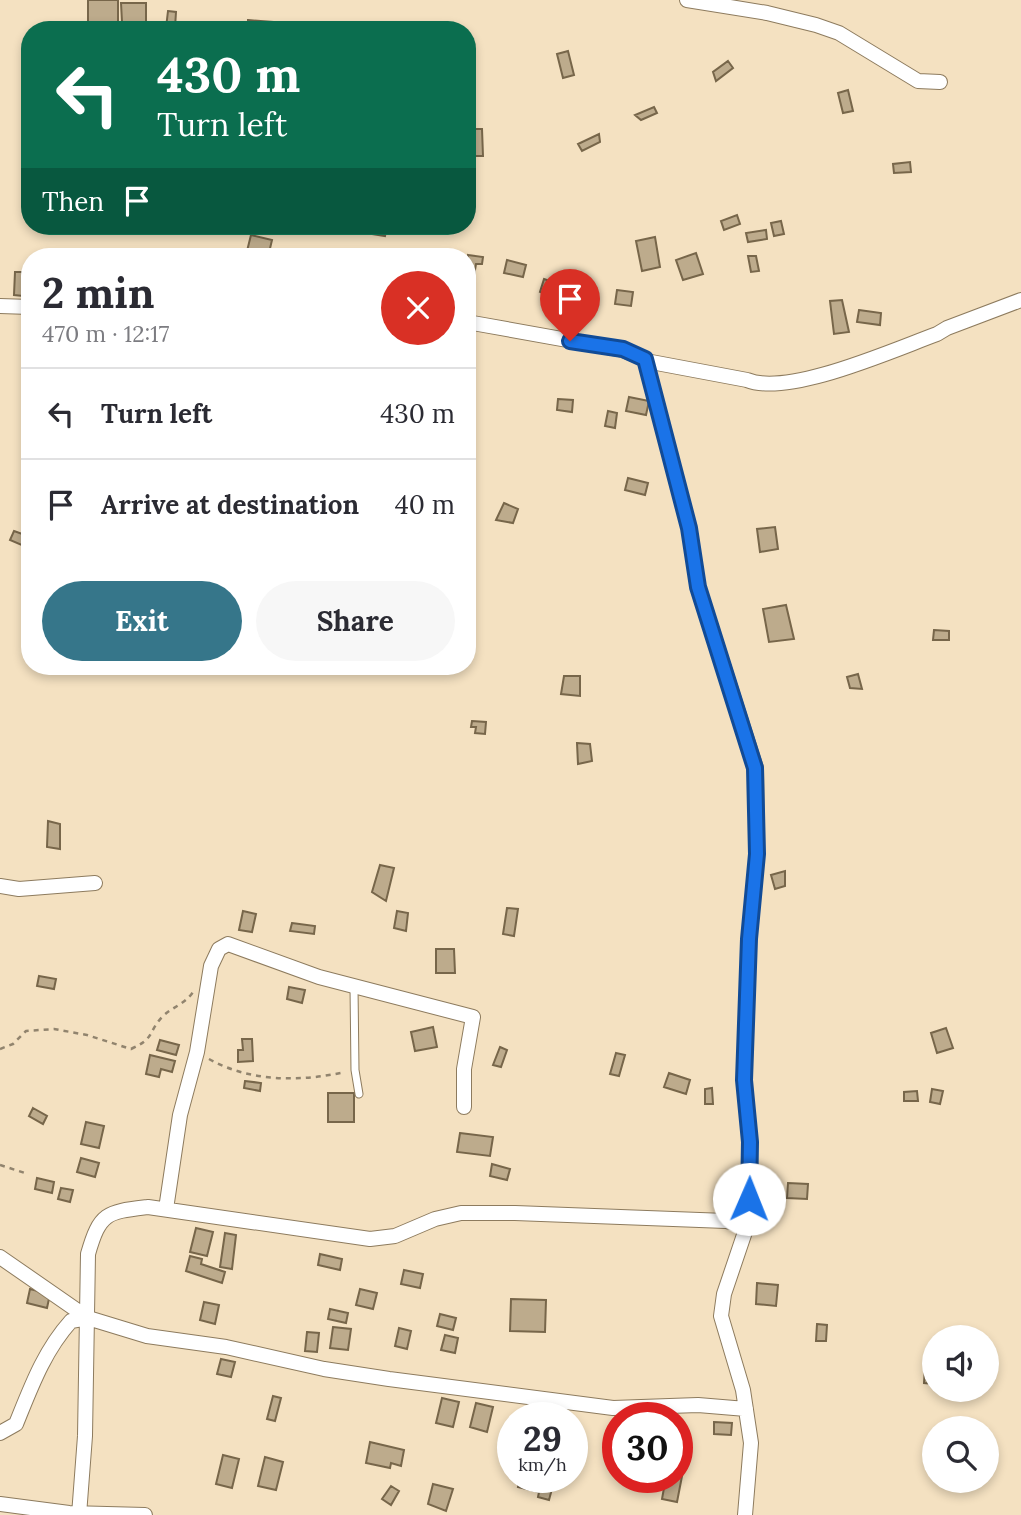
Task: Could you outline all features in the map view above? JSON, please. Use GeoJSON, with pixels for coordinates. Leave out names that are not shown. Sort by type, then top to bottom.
{"type":"FeatureCollection","features":[{"type":"Feature","properties":{"kind":"street"},"geometry":{"type":"LineString","coordinates":[[687,0],[724,2],[839,33],[918,81],[940,82]]}},
{"type":"Feature","properties":{"kind":"street"},"geometry":{"type":"LineString","coordinates":[[476,324],[623,349],[646,361],[747,380],[761,386],[824,374],[937,334],[1021,300]]}},
{"type":"Feature","properties":{"kind":"street"},"geometry":{"type":"LineString","coordinates":[[0,306],[21,307]]}},
{"type":"Feature","properties":{"kind":"street"},"geometry":{"type":"LineString","coordinates":[[646,361],[689,528],[698,587],[755,768],[757,854],[749,939],[744,1080],[750,1142],[747,1226],[724,1294],[721,1316],[746,1409],[751,1443],[745,1515]]}},
{"type":"Feature","properties":{"kind":"street"},"geometry":{"type":"LineString","coordinates":[[0,886],[19,888],[95,883]]}},
{"type":"Feature","properties":{"kind":"street"},"geometry":{"type":"LineString","coordinates":[[166,1209],[180,1115],[197,1052],[211,966],[219,949],[228,944],[319,977],[473,1017],[464,1069],[464,1107]]}},
{"type":"Feature","properties":{"kind":"street"},"geometry":{"type":"LineString","coordinates":[[79,1514],[85,1436],[88,1254],[95,1228],[113,1211],[148,1207],[370,1239],[395,1236],[435,1219],[461,1213],[726,1221],[747,1226]]}},
{"type":"Feature","properties":{"kind":"street"},"geometry":{"type":"LineString","coordinates":[[0,1257],[88,1318],[148,1336],[226,1347],[324,1369],[612,1408],[698,1405],[746,1409]]}},
{"type":"Feature","properties":{"kind":"street"},"geometry":{"type":"LineString","coordinates":[[0,1433],[16,1424],[38,1369],[59,1334],[71,1321],[88,1318]]}},
{"type":"Feature","properties":{"kind":"street"},"geometry":{"type":"LineString","coordinates":[[0,1504],[79,1514],[145,1515]]}},
{"type":"Feature","properties":{"kind":"lane"},"geometry":{"type":"LineString","coordinates":[[355,986],[355,1070],[359,1094]]}},
{"type":"Feature","properties":{"kind":"path"},"geometry":{"type":"LineString","coordinates":[[0,1049],[13,1044],[26,1031],[54,1029],[87,1035],[131,1049],[148,1042],[162,1017],[188,1000],[195,988]]}},
{"type":"Feature","properties":{"kind":"path"},"geometry":{"type":"LineString","coordinates":[[197,1052],[225,1068],[267,1078],[322,1077],[355,1070]]}},
{"type":"Feature","properties":{"kind":"path"},"geometry":{"type":"LineString","coordinates":[[0,1166],[25,1173]]}},
{"type":"Feature","properties":{"kind":"building"},"geometry":{"type":"Polygon","coordinates":[[[88,0],[118,0],[118,21],[88,21],[88,0]]]}},
{"type":"Feature","properties":{"kind":"building"},"geometry":{"type":"Polygon","coordinates":[[[121,3],[146,3],[146,21],[122,21],[121,3]]]}},
{"type":"Feature","properties":{"kind":"building"},"geometry":{"type":"Polygon","coordinates":[[[168,11],[176,12],[175,21],[167,21],[168,11]]]}},
{"type":"Feature","properties":{"kind":"building"},"geometry":{"type":"Polygon","coordinates":[[[568,51],[574,75],[563,78],[557,54],[568,51]]]}},
{"type":"Feature","properties":{"kind":"building"},"geometry":{"type":"Polygon","coordinates":[[[728,61],[733,68],[716,81],[713,72],[728,61]]]}},
{"type":"Feature","properties":{"kind":"building"},"geometry":{"type":"Polygon","coordinates":[[[848,90],[853,111],[843,113],[838,93],[848,90]]]}},
{"type":"Feature","properties":{"kind":"building"},"geometry":{"type":"Polygon","coordinates":[[[654,107],[657,113],[641,120],[635,115],[654,107]]]}},
{"type":"Feature","properties":{"kind":"building"},"geometry":{"type":"Polygon","coordinates":[[[476,129],[482,129],[483,156],[476,156],[476,129]]]}},
{"type":"Feature","properties":{"kind":"building"},"geometry":{"type":"Polygon","coordinates":[[[599,134],[600,142],[582,151],[578,144],[599,134]]]}},
{"type":"Feature","properties":{"kind":"building"},"geometry":{"type":"Polygon","coordinates":[[[910,162],[911,172],[894,173],[893,164],[910,162]]]}},
{"type":"Feature","properties":{"kind":"building"},"geometry":{"type":"Polygon","coordinates":[[[737,215],[740,224],[724,230],[721,221],[737,215]]]}},
{"type":"Feature","properties":{"kind":"building"},"geometry":{"type":"Polygon","coordinates":[[[781,221],[784,234],[774,236],[771,223],[781,221]]]}},
{"type":"Feature","properties":{"kind":"building"},"geometry":{"type":"Polygon","coordinates":[[[766,230],[767,239],[748,242],[746,233],[766,230]]]}},
{"type":"Feature","properties":{"kind":"building"},"geometry":{"type":"Polygon","coordinates":[[[251,235],[272,240],[270,248],[248,248],[251,235]]]}},
{"type":"Feature","properties":{"kind":"building"},"geometry":{"type":"Polygon","coordinates":[[[655,237],[660,267],[642,271],[636,241],[655,237]]]}},
{"type":"Feature","properties":{"kind":"building"},"geometry":{"type":"Polygon","coordinates":[[[696,253],[703,274],[683,280],[676,260],[696,253]]]}},
{"type":"Feature","properties":{"kind":"building"},"geometry":{"type":"Polygon","coordinates":[[[476,256],[483,257],[482,264],[476,264],[476,256]]]}},
{"type":"Feature","properties":{"kind":"building"},"geometry":{"type":"Polygon","coordinates":[[[748,256],[756,256],[759,271],[751,272],[748,256]]]}},
{"type":"Feature","properties":{"kind":"building"},"geometry":{"type":"Polygon","coordinates":[[[507,260],[526,265],[523,277],[504,273],[507,260]]]}},
{"type":"Feature","properties":{"kind":"building"},"geometry":{"type":"Polygon","coordinates":[[[15,272],[21,272],[21,296],[14,295],[15,272]]]}},
{"type":"Feature","properties":{"kind":"building"},"geometry":{"type":"Polygon","coordinates":[[[544,279],[561,285],[557,298],[540,292],[544,279]]]}},
{"type":"Feature","properties":{"kind":"building"},"geometry":{"type":"Polygon","coordinates":[[[617,290],[633,292],[631,306],[615,304],[617,290]]]}},
{"type":"Feature","properties":{"kind":"building"},"geometry":{"type":"Polygon","coordinates":[[[842,300],[849,332],[834,334],[830,301],[842,300]]]}},
{"type":"Feature","properties":{"kind":"building"},"geometry":{"type":"Polygon","coordinates":[[[859,310],[881,313],[880,325],[857,322],[859,310]]]}},
{"type":"Feature","properties":{"kind":"building"},"geometry":{"type":"Polygon","coordinates":[[[629,397],[649,401],[646,415],[626,411],[629,397]]]}},
{"type":"Feature","properties":{"kind":"building"},"geometry":{"type":"Polygon","coordinates":[[[558,399],[573,400],[572,412],[557,410],[558,399]]]}},
{"type":"Feature","properties":{"kind":"building"},"geometry":{"type":"Polygon","coordinates":[[[608,411],[617,413],[615,428],[605,426],[608,411]]]}},
{"type":"Feature","properties":{"kind":"building"},"geometry":{"type":"Polygon","coordinates":[[[628,478],[648,483],[645,495],[625,490],[628,478]]]}},
{"type":"Feature","properties":{"kind":"building"},"geometry":{"type":"Polygon","coordinates":[[[504,503],[518,509],[513,523],[496,520],[504,503]]]}},
{"type":"Feature","properties":{"kind":"building"},"geometry":{"type":"Polygon","coordinates":[[[775,527],[778,549],[760,552],[757,529],[775,527]]]}},
{"type":"Feature","properties":{"kind":"building"},"geometry":{"type":"Polygon","coordinates":[[[14,531],[21,534],[21,545],[10,540],[14,531]]]}},
{"type":"Feature","properties":{"kind":"building"},"geometry":{"type":"Polygon","coordinates":[[[786,605],[794,639],[769,642],[763,609],[786,605]]]}},
{"type":"Feature","properties":{"kind":"building"},"geometry":{"type":"Polygon","coordinates":[[[934,630],[949,631],[949,640],[933,640],[934,630]]]}},
{"type":"Feature","properties":{"kind":"building"},"geometry":{"type":"Polygon","coordinates":[[[858,674],[862,689],[850,688],[847,677],[858,674]]]}},
{"type":"Feature","properties":{"kind":"building"},"geometry":{"type":"Polygon","coordinates":[[[564,676],[580,676],[580,696],[561,694],[564,676]]]}},
{"type":"Feature","properties":{"kind":"building"},"geometry":{"type":"Polygon","coordinates":[[[472,721],[486,722],[485,734],[475,733],[476,727],[471,727],[472,721]]]}},
{"type":"Feature","properties":{"kind":"building"},"geometry":{"type":"Polygon","coordinates":[[[577,743],[590,744],[592,761],[578,764],[577,743]]]}},
{"type":"Feature","properties":{"kind":"building"},"geometry":{"type":"Polygon","coordinates":[[[48,821],[60,824],[60,849],[47,847],[48,821]]]}},
{"type":"Feature","properties":{"kind":"building"},"geometry":{"type":"Polygon","coordinates":[[[380,865],[394,868],[386,901],[372,892],[380,865]]]}},
{"type":"Feature","properties":{"kind":"building"},"geometry":{"type":"Polygon","coordinates":[[[785,871],[785,886],[775,889],[771,875],[785,871]]]}},
{"type":"Feature","properties":{"kind":"building"},"geometry":{"type":"Polygon","coordinates":[[[507,908],[518,909],[514,936],[503,934],[507,908]]]}},
{"type":"Feature","properties":{"kind":"building"},"geometry":{"type":"Polygon","coordinates":[[[243,911],[256,914],[252,932],[239,930],[243,911]]]}},
{"type":"Feature","properties":{"kind":"building"},"geometry":{"type":"Polygon","coordinates":[[[397,911],[408,913],[406,931],[394,928],[397,911]]]}},
{"type":"Feature","properties":{"kind":"building"},"geometry":{"type":"Polygon","coordinates":[[[292,923],[315,926],[314,934],[290,931],[292,923]]]}},
{"type":"Feature","properties":{"kind":"building"},"geometry":{"type":"Polygon","coordinates":[[[436,949],[454,949],[455,973],[436,973],[436,949]]]}},
{"type":"Feature","properties":{"kind":"building"},"geometry":{"type":"Polygon","coordinates":[[[39,976],[56,979],[54,989],[37,986],[39,976]]]}},
{"type":"Feature","properties":{"kind":"building"},"geometry":{"type":"Polygon","coordinates":[[[289,987],[305,990],[302,1003],[287,999],[289,987]]]}},
{"type":"Feature","properties":{"kind":"building"},"geometry":{"type":"Polygon","coordinates":[[[433,1027],[437,1047],[415,1051],[411,1032],[433,1027]]]}},
{"type":"Feature","properties":{"kind":"building"},"geometry":{"type":"Polygon","coordinates":[[[946,1028],[953,1048],[937,1053],[931,1033],[946,1028]]]}},
{"type":"Feature","properties":{"kind":"building"},"geometry":{"type":"Polygon","coordinates":[[[242,1039],[252,1039],[253,1061],[238,1062],[238,1050],[243,1050],[242,1039]]]}},
{"type":"Feature","properties":{"kind":"building"},"geometry":{"type":"Polygon","coordinates":[[[160,1040],[179,1045],[176,1055],[157,1050],[160,1040]]]}},
{"type":"Feature","properties":{"kind":"building"},"geometry":{"type":"Polygon","coordinates":[[[500,1047],[507,1050],[501,1067],[493,1065],[500,1047]]]}},
{"type":"Feature","properties":{"kind":"building"},"geometry":{"type":"Polygon","coordinates":[[[616,1053],[625,1055],[619,1076],[610,1074],[616,1053]]]}},
{"type":"Feature","properties":{"kind":"building"},"geometry":{"type":"Polygon","coordinates":[[[150,1055],[175,1061],[172,1072],[161,1069],[159,1077],[146,1074],[150,1055]]]}},
{"type":"Feature","properties":{"kind":"building"},"geometry":{"type":"Polygon","coordinates":[[[669,1073],[690,1080],[686,1094],[664,1087],[669,1073]]]}},
{"type":"Feature","properties":{"kind":"building"},"geometry":{"type":"Polygon","coordinates":[[[245,1081],[261,1083],[260,1091],[244,1088],[245,1081]]]}},
{"type":"Feature","properties":{"kind":"building"},"geometry":{"type":"Polygon","coordinates":[[[712,1088],[713,1104],[705,1104],[705,1089],[712,1088]]]}},
{"type":"Feature","properties":{"kind":"building"},"geometry":{"type":"Polygon","coordinates":[[[932,1089],[943,1091],[940,1104],[930,1102],[932,1089]]]}},
{"type":"Feature","properties":{"kind":"building"},"geometry":{"type":"Polygon","coordinates":[[[917,1091],[918,1101],[904,1101],[904,1092],[917,1091]]]}},
{"type":"Feature","properties":{"kind":"building"},"geometry":{"type":"Polygon","coordinates":[[[328,1093],[354,1093],[354,1122],[328,1122],[328,1093]]]}},
{"type":"Feature","properties":{"kind":"building"},"geometry":{"type":"Polygon","coordinates":[[[33,1108],[47,1116],[43,1124],[29,1116],[33,1108]]]}},
{"type":"Feature","properties":{"kind":"building"},"geometry":{"type":"Polygon","coordinates":[[[86,1122],[104,1126],[99,1148],[81,1144],[86,1122]]]}},
{"type":"Feature","properties":{"kind":"building"},"geometry":{"type":"Polygon","coordinates":[[[460,1133],[493,1137],[490,1156],[457,1152],[460,1133]]]}},
{"type":"Feature","properties":{"kind":"building"},"geometry":{"type":"Polygon","coordinates":[[[81,1158],[99,1163],[95,1177],[77,1172],[81,1158]]]}},
{"type":"Feature","properties":{"kind":"building"},"geometry":{"type":"Polygon","coordinates":[[[492,1164],[510,1169],[507,1180],[490,1176],[492,1164]]]}},
{"type":"Feature","properties":{"kind":"building"},"geometry":{"type":"Polygon","coordinates":[[[37,1178],[54,1182],[52,1193],[35,1189],[37,1178]]]}},
{"type":"Feature","properties":{"kind":"building"},"geometry":{"type":"Polygon","coordinates":[[[788,1183],[808,1184],[807,1199],[787,1198],[788,1183]]]}},
{"type":"Feature","properties":{"kind":"building"},"geometry":{"type":"Polygon","coordinates":[[[61,1188],[73,1190],[70,1202],[58,1199],[61,1188]]]}},
{"type":"Feature","properties":{"kind":"building"},"geometry":{"type":"Polygon","coordinates":[[[196,1228],[213,1232],[207,1256],[190,1252],[196,1228]]]}},
{"type":"Feature","properties":{"kind":"building"},"geometry":{"type":"Polygon","coordinates":[[[225,1233],[236,1235],[232,1269],[220,1267],[225,1233]]]}},
{"type":"Feature","properties":{"kind":"building"},"geometry":{"type":"Polygon","coordinates":[[[320,1254],[342,1259],[340,1270],[318,1265],[320,1254]]]}},
{"type":"Feature","properties":{"kind":"building"},"geometry":{"type":"Polygon","coordinates":[[[190,1256],[202,1259],[201,1264],[225,1272],[222,1283],[186,1271],[190,1256]]]}},
{"type":"Feature","properties":{"kind":"building"},"geometry":{"type":"Polygon","coordinates":[[[404,1270],[423,1274],[420,1288],[401,1284],[404,1270]]]}},
{"type":"Feature","properties":{"kind":"building"},"geometry":{"type":"Polygon","coordinates":[[[757,1283],[778,1285],[776,1306],[756,1304],[757,1283]]]}},
{"type":"Feature","properties":{"kind":"building"},"geometry":{"type":"Polygon","coordinates":[[[30,1289],[50,1294],[47,1308],[27,1303],[30,1289]]]}},
{"type":"Feature","properties":{"kind":"building"},"geometry":{"type":"Polygon","coordinates":[[[360,1289],[377,1293],[373,1309],[356,1305],[360,1289]]]}},
{"type":"Feature","properties":{"kind":"building"},"geometry":{"type":"Polygon","coordinates":[[[511,1299],[546,1300],[545,1332],[510,1331],[511,1299]]]}},
{"type":"Feature","properties":{"kind":"building"},"geometry":{"type":"Polygon","coordinates":[[[204,1302],[219,1305],[215,1324],[200,1320],[204,1302]]]}},
{"type":"Feature","properties":{"kind":"building"},"geometry":{"type":"Polygon","coordinates":[[[330,1309],[348,1313],[346,1323],[328,1319],[330,1309]]]}},
{"type":"Feature","properties":{"kind":"building"},"geometry":{"type":"Polygon","coordinates":[[[440,1314],[456,1318],[453,1330],[437,1326],[440,1314]]]}},
{"type":"Feature","properties":{"kind":"building"},"geometry":{"type":"Polygon","coordinates":[[[817,1324],[827,1325],[826,1341],[816,1341],[817,1324]]]}},
{"type":"Feature","properties":{"kind":"building"},"geometry":{"type":"Polygon","coordinates":[[[333,1327],[351,1329],[348,1350],[330,1348],[333,1327]]]}},
{"type":"Feature","properties":{"kind":"building"},"geometry":{"type":"Polygon","coordinates":[[[399,1328],[411,1331],[407,1349],[395,1346],[399,1328]]]}},
{"type":"Feature","properties":{"kind":"building"},"geometry":{"type":"Polygon","coordinates":[[[307,1332],[319,1333],[317,1352],[305,1351],[307,1332]]]}},
{"type":"Feature","properties":{"kind":"building"},"geometry":{"type":"Polygon","coordinates":[[[445,1335],[458,1338],[455,1353],[441,1350],[445,1335]]]}},
{"type":"Feature","properties":{"kind":"building"},"geometry":{"type":"Polygon","coordinates":[[[221,1359],[235,1362],[231,1377],[217,1374],[221,1359]]]}},
{"type":"Feature","properties":{"kind":"building"},"geometry":{"type":"Polygon","coordinates":[[[273,1396],[281,1398],[275,1421],[267,1419],[273,1396]]]}},
{"type":"Feature","properties":{"kind":"building"},"geometry":{"type":"Polygon","coordinates":[[[442,1398],[459,1402],[453,1427],[436,1423],[442,1398]]]}},
{"type":"Feature","properties":{"kind":"building"},"geometry":{"type":"Polygon","coordinates":[[[476,1403],[493,1407],[487,1432],[470,1427],[476,1403]]]}},
{"type":"Feature","properties":{"kind":"building"},"geometry":{"type":"Polygon","coordinates":[[[714,1422],[732,1423],[731,1435],[714,1434],[714,1422]]]}},
{"type":"Feature","properties":{"kind":"building"},"geometry":{"type":"Polygon","coordinates":[[[370,1442],[404,1450],[401,1466],[391,1463],[390,1468],[366,1463],[370,1442]]]}},
{"type":"Feature","properties":{"kind":"building"},"geometry":{"type":"Polygon","coordinates":[[[223,1455],[239,1459],[232,1488],[216,1484],[223,1455]]]}},
{"type":"Feature","properties":{"kind":"building"},"geometry":{"type":"Polygon","coordinates":[[[265,1457],[283,1462],[276,1490],[258,1486],[265,1457]]]}},
{"type":"Feature","properties":{"kind":"building"},"geometry":{"type":"Polygon","coordinates":[[[433,1484],[453,1489],[446,1511],[428,1504],[433,1484]]]}},
{"type":"Feature","properties":{"kind":"building"},"geometry":{"type":"Polygon","coordinates":[[[391,1486],[399,1491],[391,1505],[382,1499],[391,1486]]]}},
{"type":"Feature","properties":{"kind":"building"},"geometry":{"type":"Polygon","coordinates":[[[539,1493],[551,1493],[549,1500],[538,1497],[539,1493]]]}},
{"type":"Feature","properties":{"kind":"building"},"geometry":{"type":"Polygon","coordinates":[[[663,1493],[679,1493],[677,1502],[662,1499],[663,1493]]]}},
{"type":"Feature","properties":{"kind":"route"},"geometry":{"type":"LineString","coordinates":[[570,341],[623,349],[645,359],[659,403],[689,528],[698,587],[755,768],[757,854],[749,939],[744,1080],[750,1142],[749,1199]]}}]}
